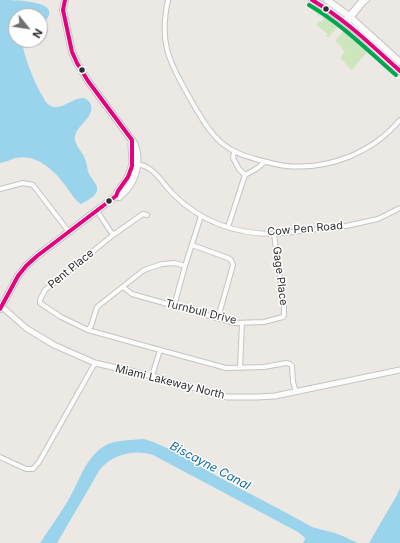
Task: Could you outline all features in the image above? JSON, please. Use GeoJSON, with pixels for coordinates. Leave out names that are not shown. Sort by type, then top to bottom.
{"type":"FeatureCollection","features":[{"type":"Feature","properties":{"kind":"main road"},"geometry":{"type":"LineString","coordinates":[[0,307],[18,276],[26,266],[116,196],[119,197],[124,193],[134,178],[135,164],[132,154],[132,140],[88,80],[72,52],[65,18],[65,0]]}},
{"type":"Feature","properties":{"kind":"main road"},"geometry":{"type":"LineString","coordinates":[[312,0],[348,20],[400,62]]}},
{"type":"Feature","properties":{"kind":"main road"},"geometry":{"type":"LineString","coordinates":[[327,0],[400,71]]}},
{"type":"Feature","properties":{"kind":"street"},"geometry":{"type":"LineString","coordinates":[[168,0],[164,32],[166,48],[171,64],[205,123],[218,140],[234,151],[244,156],[284,166],[321,164],[341,160],[375,143],[389,132],[400,120]]}},
{"type":"Feature","properties":{"kind":"street"},"geometry":{"type":"LineString","coordinates":[[348,20],[362,0]]}},
{"type":"Feature","properties":{"kind":"street"},"geometry":{"type":"LineString","coordinates":[[348,20],[367,0]]}},
{"type":"Feature","properties":{"kind":"street"},"geometry":{"type":"LineString","coordinates":[[234,151],[233,158],[239,169],[245,175]]}},
{"type":"Feature","properties":{"kind":"street"},"geometry":{"type":"LineString","coordinates":[[228,227],[245,175],[265,162]]}},
{"type":"Feature","properties":{"kind":"street","name":"Cow Pen Road"},"geometry":{"type":"LineString","coordinates":[[135,164],[151,170],[160,178],[172,194],[201,216],[212,222],[244,232],[274,234],[346,226],[378,219],[400,208]]}},
{"type":"Feature","properties":{"kind":"street"},"geometry":{"type":"LineString","coordinates":[[0,189],[23,183],[33,185],[69,232]]}},
{"type":"Feature","properties":{"kind":"street"},"geometry":{"type":"LineString","coordinates":[[96,211],[114,235]]}},
{"type":"Feature","properties":{"kind":"street","name":"Pent Place"},"geometry":{"type":"LineString","coordinates":[[88,330],[61,317],[40,303],[45,290],[142,214],[147,215]]}},
{"type":"Feature","properties":{"kind":"street"},"geometry":{"type":"LineString","coordinates":[[174,306],[201,216]]}},
{"type":"Feature","properties":{"kind":"street","name":"Gage Place"},"geometry":{"type":"LineString","coordinates":[[274,234],[284,307],[283,317]]}},
{"type":"Feature","properties":{"kind":"street"},"geometry":{"type":"LineString","coordinates":[[192,245],[228,258],[231,260],[233,265],[218,318]]}},
{"type":"Feature","properties":{"kind":"street"},"geometry":{"type":"LineString","coordinates":[[185,266],[175,263],[168,263],[144,270],[97,307],[88,330],[226,368],[264,367],[286,363],[290,364],[292,366],[293,382],[296,392]]}},
{"type":"Feature","properties":{"kind":"street","name":"Turnbull Drive"},"geometry":{"type":"LineString","coordinates":[[123,287],[132,294],[234,322],[264,322],[283,317]]}},
{"type":"Feature","properties":{"kind":"street","name":"Miami Lakeway North"},"geometry":{"type":"LineString","coordinates":[[0,307],[26,328],[54,345],[95,363],[152,376],[228,397],[275,396],[400,370]]}},
{"type":"Feature","properties":{"kind":"street"},"geometry":{"type":"LineString","coordinates":[[240,368],[242,323]]}},
{"type":"Feature","properties":{"kind":"street"},"geometry":{"type":"LineString","coordinates":[[152,376],[160,350]]}},
{"type":"Feature","properties":{"kind":"street"},"geometry":{"type":"LineString","coordinates":[[0,457],[26,469],[33,469],[39,462],[95,363]]}},
{"type":"Feature","properties":{"kind":"green space"},"geometry":{"type":"Polygon","coordinates":[[[313,5],[339,24],[328,38],[326,36],[328,34],[316,25],[324,18],[320,15],[319,16],[311,8],[313,5]]]}},
{"type":"Feature","properties":{"kind":"green space"},"geometry":{"type":"Polygon","coordinates":[[[345,29],[369,50],[352,70],[340,58],[345,52],[335,41],[345,29]]]}},
{"type":"Feature","properties":{"kind":"water"},"geometry":{"type":"Polygon","coordinates":[[[0,0],[30,2],[45,6],[47,8],[8,8],[8,48],[24,48],[36,85],[49,105],[59,107],[83,98],[87,99],[90,103],[90,114],[76,132],[75,137],[76,143],[86,161],[89,174],[96,184],[97,190],[93,197],[81,204],[74,198],[55,173],[43,164],[30,158],[23,157],[0,163],[0,0]]]}},
{"type":"Feature","properties":{"kind":"water"},"geometry":{"type":"Polygon","coordinates":[[[144,439],[172,451],[312,527],[338,534],[358,543],[303,543],[305,539],[298,532],[153,455],[146,453],[132,453],[119,456],[102,467],[57,543],[40,543],[69,499],[84,468],[100,449],[108,444],[125,440],[144,439]]]}},
{"type":"Feature","properties":{"kind":"water"},"geometry":{"type":"Polygon","coordinates":[[[400,488],[400,543],[369,543],[397,495],[400,488]]]}},
{"type":"Feature","properties":{"kind":"transit line"},"geometry":{"type":"LineString","coordinates":[[0,309],[18,276],[26,266],[116,196],[128,177],[132,166],[132,140],[88,81],[72,52],[63,10],[65,0]]}},
{"type":"Feature","properties":{"kind":"transit line"},"geometry":{"type":"LineString","coordinates":[[312,0],[347,24],[400,71]]}},
{"type":"Feature","properties":{"kind":"transit line"},"geometry":{"type":"LineString","coordinates":[[309,5],[344,29],[396,75]]}},
{"type":"Feature","properties":{"kind":"water label","name":"Biscayne Canal"},"geometry":{"type":"Point","coordinates":[210,466]}}]}
